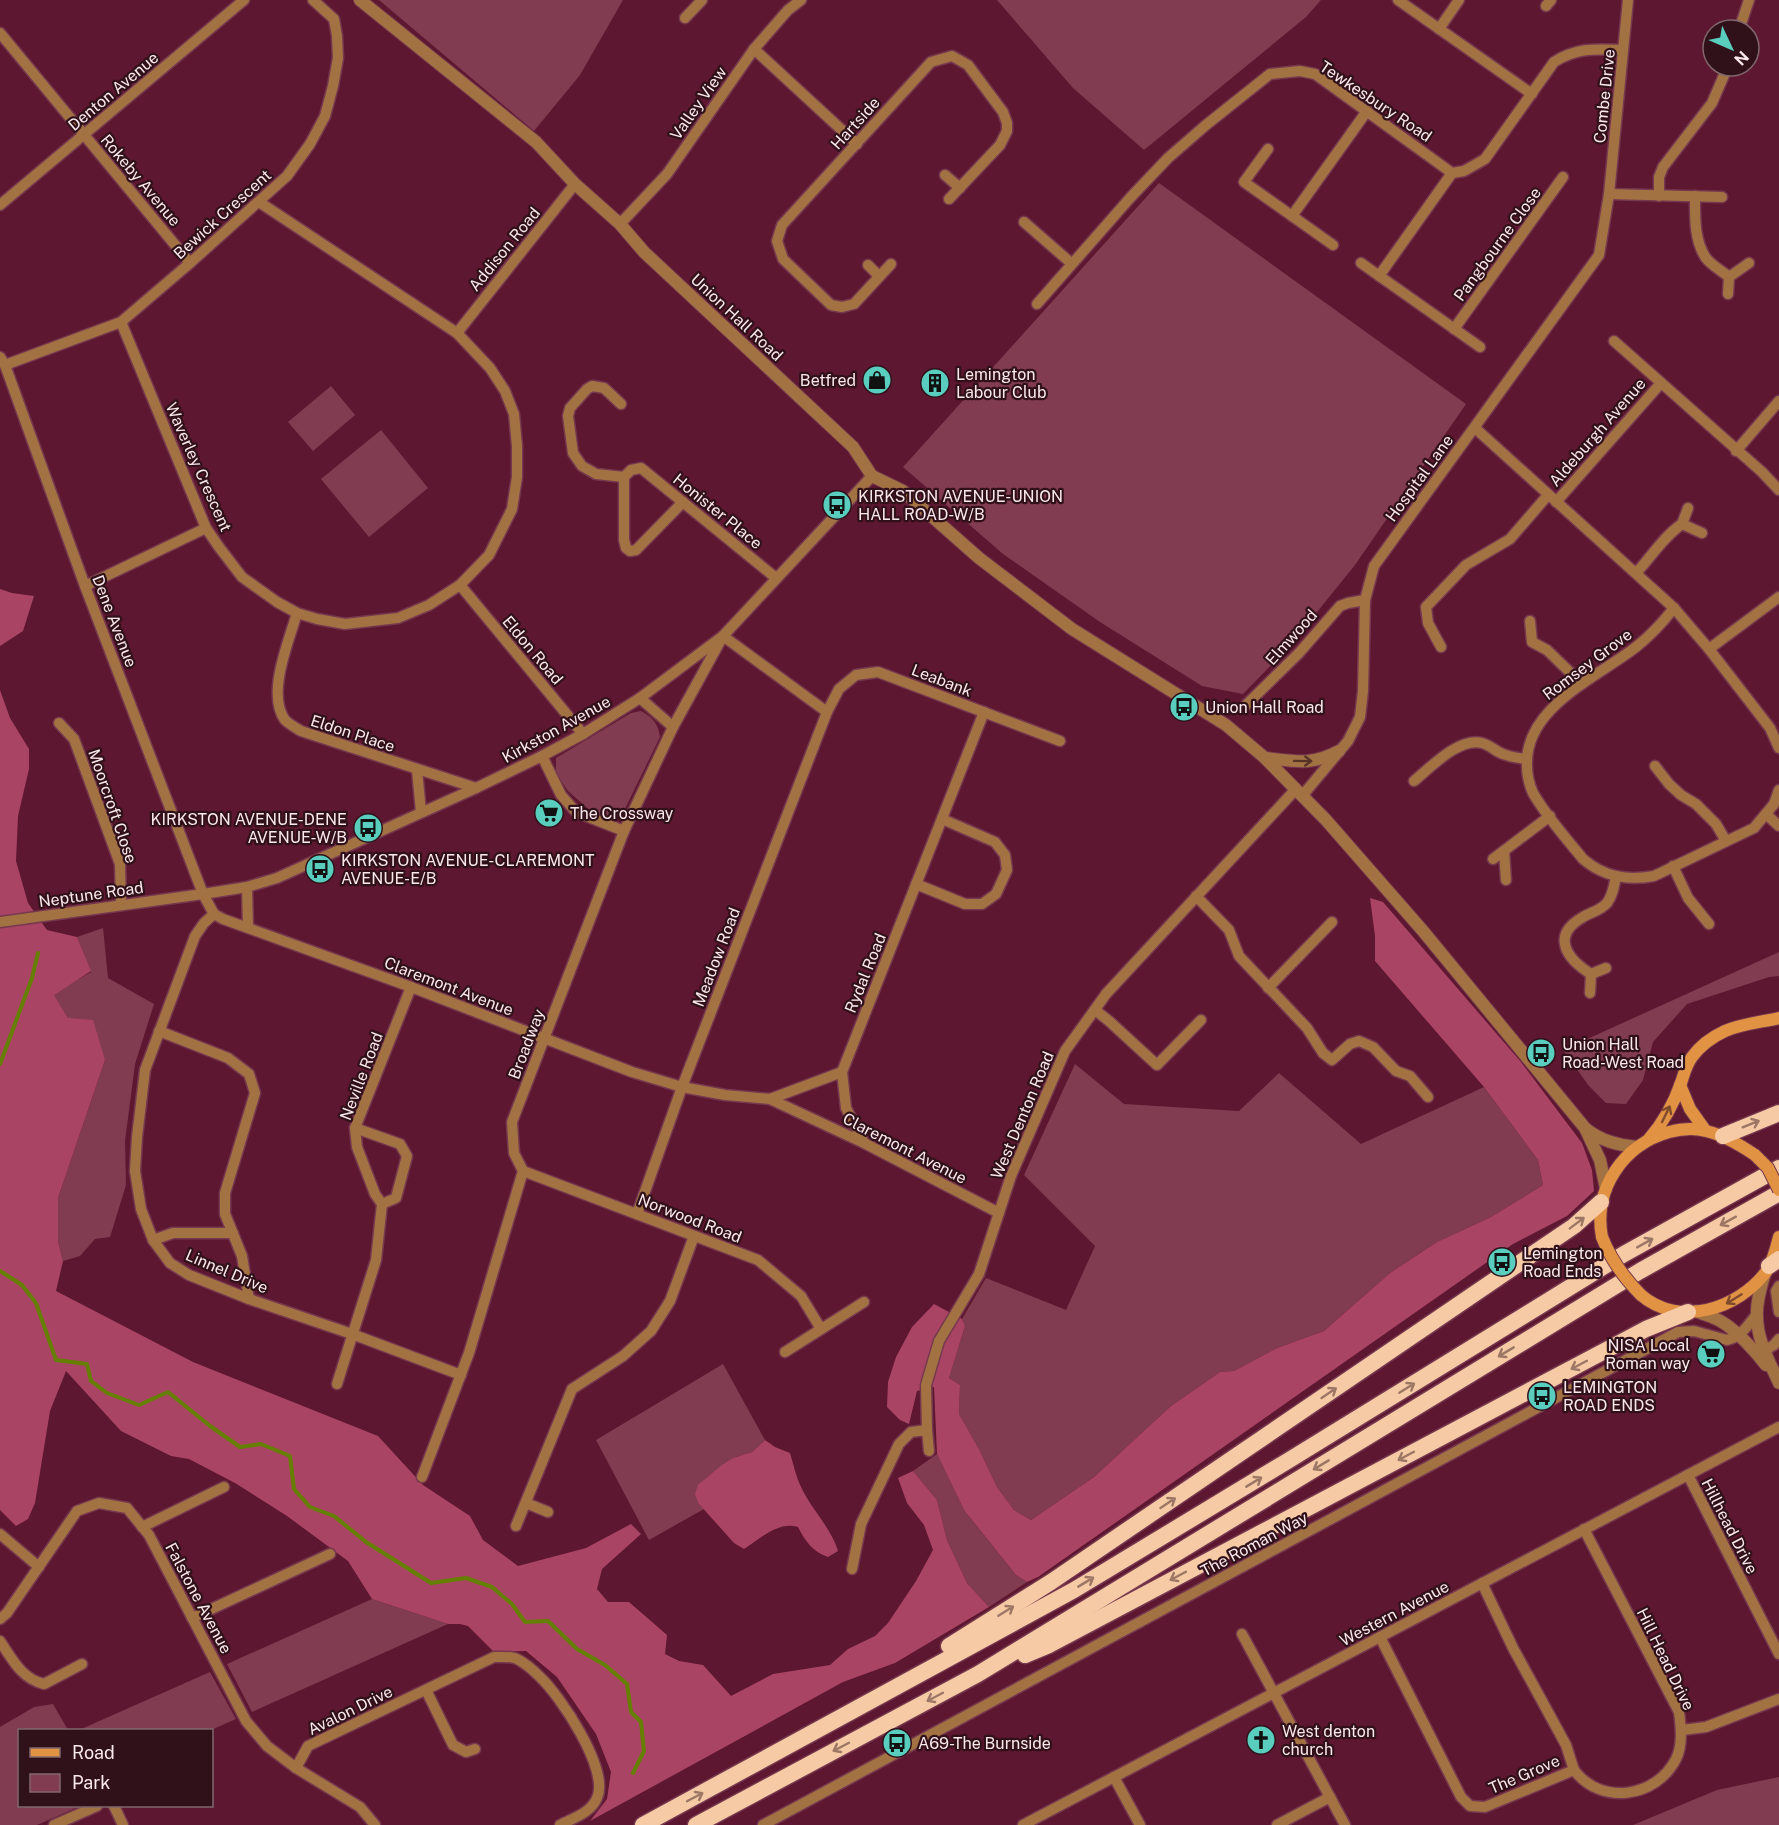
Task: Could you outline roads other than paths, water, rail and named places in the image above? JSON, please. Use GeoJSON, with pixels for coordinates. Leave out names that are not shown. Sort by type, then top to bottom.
{"type":"FeatureCollection","features":[{"type":"Feature","properties":{"kind":"highway"},"geometry":{"type":"LineString","coordinates":[[1723,1136],[1779,1113]]}},
{"type":"Feature","properties":{"kind":"highway"},"geometry":{"type":"LineString","coordinates":[[643,1825],[1074,1590],[1624,1254],[1779,1168]]}},
{"type":"Feature","properties":{"kind":"highway"},"geometry":{"type":"LineString","coordinates":[[696,1825],[978,1674],[1640,1271],[1779,1191]]}},
{"type":"Feature","properties":{"kind":"highway"},"geometry":{"type":"LineString","coordinates":[[759,1762],[1051,1582],[1574,1226],[1603,1195]]}},
{"type":"Feature","properties":{"kind":"highway"},"geometry":{"type":"LineString","coordinates":[[978,1674],[1049,1645],[1646,1329],[1692,1312]]}},
{"type":"Feature","properties":{"kind":"main road"},"geometry":{"type":"LineString","coordinates":[[1648,1140],[1663,1121],[1685,1069],[1700,1048],[1712,1038],[1728,1030],[1779,1018]]}},
{"type":"Feature","properties":{"kind":"main road"},"geometry":{"type":"LineString","coordinates":[[1680,1085],[1690,1108],[1705,1130]]}},
{"type":"Feature","properties":{"kind":"main road"},"geometry":{"type":"LineString","coordinates":[[1779,1191],[1768,1168],[1755,1155],[1723,1136],[1705,1130],[1675,1131],[1648,1140],[1618,1165],[1603,1195],[1599,1216],[1602,1237],[1612,1259],[1641,1296],[1654,1305],[1692,1312],[1728,1304],[1739,1297],[1771,1266],[1779,1237]]}},
{"type":"Feature","properties":{"kind":"street","name":"Denton Avenue"},"geometry":{"type":"LineString","coordinates":[[0,205],[244,0]]}},
{"type":"Feature","properties":{"kind":"street","name":"Bewick Crescent"},"geometry":{"type":"LineString","coordinates":[[2,361],[121,322],[287,176],[310,144],[325,116],[338,58],[334,18],[313,0]]}},
{"type":"Feature","properties":{"kind":"street","name":"Union Hall Road"},"geometry":{"type":"LineString","coordinates":[[360,0],[536,142],[575,184],[620,224],[644,252],[853,447],[872,476]]}},
{"type":"Feature","properties":{"kind":"street"},"geometry":{"type":"LineString","coordinates":[[685,18],[702,0]]}},
{"type":"Feature","properties":{"kind":"street","name":"Valley View"},"geometry":{"type":"LineString","coordinates":[[620,224],[667,174],[754,49],[788,10],[801,0]]}},
{"type":"Feature","properties":{"kind":"street"},"geometry":{"type":"LineString","coordinates":[[1398,0],[1532,94]]}},
{"type":"Feature","properties":{"kind":"street"},"geometry":{"type":"LineString","coordinates":[[1439,29],[1459,0]]}},
{"type":"Feature","properties":{"kind":"street","name":"Combe Drive"},"geometry":{"type":"LineString","coordinates":[[1609,194],[1628,0]]}},
{"type":"Feature","properties":{"kind":"street"},"geometry":{"type":"LineString","coordinates":[[1743,18],[1749,0]]}},
{"type":"Feature","properties":{"kind":"street","name":"Rokeby Avenue"},"geometry":{"type":"LineString","coordinates":[[0,33],[190,263]]}},
{"type":"Feature","properties":{"kind":"street"},"geometry":{"type":"LineString","coordinates":[[754,49],[857,144]]}},
{"type":"Feature","properties":{"kind":"street"},"geometry":{"type":"LineString","coordinates":[[1379,276],[1452,173],[1464,171],[1485,159],[1554,62],[1577,50],[1623,50]]}},
{"type":"Feature","properties":{"kind":"street","name":"Hartside"},"geometry":{"type":"LineString","coordinates":[[891,264],[854,304],[842,307],[831,305],[783,259],[777,241],[782,225],[931,62],[952,56],[968,64],[1003,112],[1007,131],[1000,145],[949,199]]}},
{"type":"Feature","properties":{"kind":"street","name":"Tewkesbury Road"},"geometry":{"type":"LineString","coordinates":[[1037,304],[1071,263],[1168,158],[1270,74],[1300,71],[1315,74],[1452,173]]}},
{"type":"Feature","properties":{"kind":"street"},"geometry":{"type":"LineString","coordinates":[[1659,196],[1659,177],[1664,167],[1712,103],[1723,78]]}},
{"type":"Feature","properties":{"kind":"street"},"geometry":{"type":"LineString","coordinates":[[1292,216],[1367,111]]}},
{"type":"Feature","properties":{"kind":"street"},"geometry":{"type":"LineString","coordinates":[[1268,149],[1244,182],[1333,245]]}},
{"type":"Feature","properties":{"kind":"street"},"geometry":{"type":"LineString","coordinates":[[945,175],[960,188]]}},
{"type":"Feature","properties":{"kind":"street","name":"Pangbourne Close"},"geometry":{"type":"LineString","coordinates":[[1454,329],[1563,177]]}},
{"type":"Feature","properties":{"kind":"street","name":"Addison Road"},"geometry":{"type":"LineString","coordinates":[[456,333],[575,184]]}},
{"type":"Feature","properties":{"kind":"street"},"geometry":{"type":"LineString","coordinates":[[1609,194],[1722,198]]}},
{"type":"Feature","properties":{"kind":"street","name":"Hospital Lane"},"geometry":{"type":"LineString","coordinates":[[1299,793],[1348,741],[1360,717],[1363,691],[1365,600],[1374,566],[1599,255],[1609,194]]}},
{"type":"Feature","properties":{"kind":"street"},"geometry":{"type":"LineString","coordinates":[[1695,196],[1699,242],[1706,258],[1728,277],[1728,294]]}},
{"type":"Feature","properties":{"kind":"street","name":"Waverley Crescent"},"geometry":{"type":"LineString","coordinates":[[121,322],[206,528],[242,577],[297,613],[345,624],[398,618],[429,605],[460,585],[489,555],[512,509],[517,477],[517,446],[514,414],[505,391],[490,368],[456,333],[260,202]]}},
{"type":"Feature","properties":{"kind":"street"},"geometry":{"type":"LineString","coordinates":[[1024,222],[1071,263]]}},
{"type":"Feature","properties":{"kind":"street"},"geometry":{"type":"LineString","coordinates":[[1361,263],[1480,346]]}},
{"type":"Feature","properties":{"kind":"street"},"geometry":{"type":"LineString","coordinates":[[1728,277],[1749,263]]}},
{"type":"Feature","properties":{"kind":"street"},"geometry":{"type":"LineString","coordinates":[[868,265],[879,276]]}},
{"type":"Feature","properties":{"kind":"street","name":"Aldeburgh Avenue"},"geometry":{"type":"LineString","coordinates":[[1614,342],[1762,472],[1779,490]]}},
{"type":"Feature","properties":{"kind":"street","name":"Dene Avenue"},"geometry":{"type":"LineString","coordinates":[[2,361],[203,894],[214,914]]}},
{"type":"Feature","properties":{"kind":"street","name":"Aldeburgh Avenue"},"geometry":{"type":"LineString","coordinates":[[1442,647],[1428,623],[1426,607],[1466,565],[1510,539],[1552,498],[1661,382]]}},
{"type":"Feature","properties":{"kind":"street"},"geometry":{"type":"LineString","coordinates":[[621,404],[604,388],[592,386],[586,389],[570,408],[568,416],[573,453],[582,466],[596,474],[624,477],[626,548],[630,551],[636,550],[683,502]]}},
{"type":"Feature","properties":{"kind":"street"},"geometry":{"type":"LineString","coordinates":[[1736,451],[1779,401]]}},
{"type":"Feature","properties":{"kind":"street"},"geometry":{"type":"LineString","coordinates":[[1474,428],[1674,608],[1770,728],[1779,748]]}},
{"type":"Feature","properties":{"kind":"street","name":"Honister Place"},"geometry":{"type":"LineString","coordinates":[[624,477],[631,470],[641,468],[776,578]]}},
{"type":"Feature","properties":{"kind":"street"},"geometry":{"type":"LineString","coordinates":[[872,476],[903,491],[979,558],[1072,629],[1226,724],[1265,758],[1326,820],[1423,931],[1585,1128],[1600,1160],[1603,1195]]}},
{"type":"Feature","properties":{"kind":"street","name":"Kirkston Avenue"},"geometry":{"type":"LineString","coordinates":[[185,897],[247,887],[277,878],[476,788],[583,734],[640,698],[723,636],[872,476]]}},
{"type":"Feature","properties":{"kind":"street"},"geometry":{"type":"LineString","coordinates":[[1636,573],[1671,532],[1682,524],[1688,508]]}},
{"type":"Feature","properties":{"kind":"street"},"geometry":{"type":"LineString","coordinates":[[1682,524],[1702,533]]}},
{"type":"Feature","properties":{"kind":"street"},"geometry":{"type":"LineString","coordinates":[[85,586],[206,528]]}},
{"type":"Feature","properties":{"kind":"street","name":"Eldon Road"},"geometry":{"type":"LineString","coordinates":[[460,585],[583,734]]}},
{"type":"Feature","properties":{"kind":"street"},"geometry":{"type":"LineString","coordinates":[[1709,650],[1779,597]]}},
{"type":"Feature","properties":{"kind":"street","name":"Elmwood"},"geometry":{"type":"LineString","coordinates":[[1245,706],[1299,653],[1340,606],[1365,600]]}},
{"type":"Feature","properties":{"kind":"street","name":"Romsey Grove"},"geometry":{"type":"LineString","coordinates":[[1674,608],[1661,624],[1636,647],[1582,684],[1547,713],[1536,726],[1529,740],[1526,759],[1527,775],[1533,792],[1582,859],[1606,874],[1639,879],[1654,876],[1754,828],[1767,815],[1779,790]]}},
{"type":"Feature","properties":{"kind":"street","name":"Eldon Place"},"geometry":{"type":"LineString","coordinates":[[297,613],[278,679],[278,705],[286,720],[301,731],[476,788]]}},
{"type":"Feature","properties":{"kind":"street"},"geometry":{"type":"LineString","coordinates":[[1530,621],[1532,642],[1547,650],[1582,684]]}},
{"type":"Feature","properties":{"kind":"street"},"geometry":{"type":"LineString","coordinates":[[723,636],[827,712]]}},
{"type":"Feature","properties":{"kind":"street","name":"Broadway"},"geometry":{"type":"LineString","coordinates":[[523,1171],[514,1154],[512,1122],[624,831],[673,727],[723,636]]}},
{"type":"Feature","properties":{"kind":"street","name":"Leabank"},"geometry":{"type":"LineString","coordinates":[[827,712],[839,689],[856,675],[878,672],[1060,741]]}},
{"type":"Feature","properties":{"kind":"street"},"geometry":{"type":"LineString","coordinates":[[640,698],[673,727]]}},
{"type":"Feature","properties":{"kind":"street","name":"Meadow Road"},"geometry":{"type":"LineString","coordinates":[[637,1214],[682,1087],[827,712]]}},
{"type":"Feature","properties":{"kind":"street","name":"Rydal Road"},"geometry":{"type":"LineString","coordinates":[[842,1072],[984,712]]}},
{"type":"Feature","properties":{"kind":"street","name":"Moorcroft Close"},"geometry":{"type":"LineString","coordinates":[[59,723],[74,739],[120,864],[121,905]]}},
{"type":"Feature","properties":{"kind":"street"},"geometry":{"type":"LineString","coordinates":[[1414,781],[1456,747],[1467,742],[1480,742],[1507,756],[1526,759]]}},
{"type":"Feature","properties":{"kind":"street"},"geometry":{"type":"LineString","coordinates":[[1265,758],[1306,762],[1325,759],[1339,752]]}},
{"type":"Feature","properties":{"kind":"street"},"geometry":{"type":"LineString","coordinates":[[542,756],[561,795],[576,812],[624,831]]}},
{"type":"Feature","properties":{"kind":"street"},"geometry":{"type":"LineString","coordinates":[[1655,766],[1681,795],[1696,804],[1716,824],[1726,841]]}},
{"type":"Feature","properties":{"kind":"street"},"geometry":{"type":"LineString","coordinates":[[417,770],[421,812]]}},
{"type":"Feature","properties":{"kind":"street","name":"West Denton Road"},"geometry":{"type":"LineString","coordinates":[[929,1451],[926,1385],[939,1341],[979,1274],[1011,1176],[1065,1051],[1106,994],[1196,896],[1299,793]]}},
{"type":"Feature","properties":{"kind":"street"},"geometry":{"type":"LineString","coordinates":[[1767,815],[1779,826]]}},
{"type":"Feature","properties":{"kind":"street"},"geometry":{"type":"LineString","coordinates":[[1493,859],[1550,816]]}},
{"type":"Feature","properties":{"kind":"street"},"geometry":{"type":"LineString","coordinates":[[916,884],[965,904],[982,904],[996,894],[1007,870],[1005,855],[995,842],[942,819]]}},
{"type":"Feature","properties":{"kind":"street"},"geometry":{"type":"LineString","coordinates":[[1504,851],[1506,880]]}},
{"type":"Feature","properties":{"kind":"street"},"geometry":{"type":"LineString","coordinates":[[1673,866],[1688,898],[1709,924]]}},
{"type":"Feature","properties":{"kind":"street"},"geometry":{"type":"LineString","coordinates":[[1591,974],[1567,952],[1566,934],[1576,921],[1602,908],[1609,901],[1616,876]]}},
{"type":"Feature","properties":{"kind":"street"},"geometry":{"type":"LineString","coordinates":[[247,887],[248,928]]}},
{"type":"Feature","properties":{"kind":"street"},"geometry":{"type":"LineString","coordinates":[[1196,896],[1229,930],[1239,956],[1307,1028],[1323,1053],[1332,1060],[1350,1044],[1359,1041],[1373,1047],[1396,1071],[1410,1076],[1428,1097]]}},
{"type":"Feature","properties":{"kind":"street","name":"Neptune Road"},"geometry":{"type":"LineString","coordinates":[[0,922],[185,897]]}},
{"type":"Feature","properties":{"kind":"street","name":"Claremont Avenue"},"geometry":{"type":"LineString","coordinates":[[214,914],[224,920],[411,987],[632,1072],[682,1087],[725,1095],[770,1099],[864,1143],[999,1213]]}},
{"type":"Feature","properties":{"kind":"street","name":"Linnel Drive"},"geometry":{"type":"LineString","coordinates":[[214,914],[204,922],[195,936],[145,1070],[136,1137],[135,1171],[141,1209],[153,1240],[170,1263],[189,1275],[249,1299],[352,1334],[461,1375]]}},
{"type":"Feature","properties":{"kind":"street"},"geometry":{"type":"LineString","coordinates":[[1268,988],[1332,922]]}},
{"type":"Feature","properties":{"kind":"street"},"geometry":{"type":"LineString","coordinates":[[1591,974],[1606,968]]}},
{"type":"Feature","properties":{"kind":"street"},"geometry":{"type":"LineString","coordinates":[[1590,993],[1591,974]]}},
{"type":"Feature","properties":{"kind":"street","name":"Neville Road"},"geometry":{"type":"LineString","coordinates":[[337,1384],[376,1260],[381,1204],[357,1147],[355,1128],[411,987]]}},
{"type":"Feature","properties":{"kind":"street"},"geometry":{"type":"LineString","coordinates":[[1095,1010],[1157,1065],[1201,1020]]}},
{"type":"Feature","properties":{"kind":"street"},"geometry":{"type":"LineString","coordinates":[[159,1031],[228,1058],[249,1074],[255,1093],[225,1193],[225,1214],[242,1256],[249,1299]]}},
{"type":"Feature","properties":{"kind":"street"},"geometry":{"type":"LineString","coordinates":[[770,1099],[842,1072],[846,1108],[864,1143]]}},
{"type":"Feature","properties":{"kind":"street"},"geometry":{"type":"LineString","coordinates":[[355,1128],[400,1144],[406,1156],[396,1198],[381,1204]]}},
{"type":"Feature","properties":{"kind":"street"},"geometry":{"type":"LineString","coordinates":[[1585,1128],[1612,1143],[1637,1147]]}},
{"type":"Feature","properties":{"kind":"street"},"geometry":{"type":"LineString","coordinates":[[422,1477],[469,1353],[523,1171]]}},
{"type":"Feature","properties":{"kind":"street","name":"Norwood Road"},"geometry":{"type":"LineString","coordinates":[[523,1171],[758,1260],[801,1296],[821,1329]]}},
{"type":"Feature","properties":{"kind":"street"},"geometry":{"type":"LineString","coordinates":[[153,1240],[173,1233],[234,1233]]}},
{"type":"Feature","properties":{"kind":"street"},"geometry":{"type":"LineString","coordinates":[[516,1526],[572,1389],[623,1356],[651,1331],[670,1301],[694,1236]]}},
{"type":"Feature","properties":{"kind":"street"},"geometry":{"type":"LineString","coordinates":[[1738,1336],[1756,1314],[1771,1266]]}},
{"type":"Feature","properties":{"kind":"street"},"geometry":{"type":"LineString","coordinates":[[1779,1286],[1776,1291],[1779,1312]]}},
{"type":"Feature","properties":{"kind":"street"},"geometry":{"type":"LineString","coordinates":[[785,1352],[864,1302]]}},
{"type":"Feature","properties":{"kind":"street"},"geometry":{"type":"LineString","coordinates":[[1692,1312],[1724,1323],[1761,1353],[1779,1383]]}},
{"type":"Feature","properties":{"kind":"street"},"geometry":{"type":"LineString","coordinates":[[1756,1314],[1761,1353]]}},
{"type":"Feature","properties":{"kind":"street","name":"The Roman Way"},"geometry":{"type":"LineString","coordinates":[[763,1825],[1678,1332],[1694,1331],[1727,1340],[1738,1336]]}},
{"type":"Feature","properties":{"kind":"street"},"geometry":{"type":"LineString","coordinates":[[1761,1353],[1779,1339]]}},
{"type":"Feature","properties":{"kind":"street","name":"Western Avenue"},"geometry":{"type":"LineString","coordinates":[[1023,1825],[1779,1427]]}},
{"type":"Feature","properties":{"kind":"street"},"geometry":{"type":"LineString","coordinates":[[852,1569],[861,1524],[899,1444],[911,1432],[927,1430]]}},
{"type":"Feature","properties":{"kind":"street","name":"Hillhead Drive"},"geometry":{"type":"LineString","coordinates":[[1688,1475],[1779,1654]]}},
{"type":"Feature","properties":{"kind":"street"},"geometry":{"type":"LineString","coordinates":[[142,1527],[224,1487]]}},
{"type":"Feature","properties":{"kind":"street","name":"Falstone Avenue"},"geometry":{"type":"LineString","coordinates":[[0,1619],[7,1613],[77,1511],[99,1503],[127,1508],[149,1535],[246,1721],[267,1746],[296,1768],[360,1807],[375,1825]]}},
{"type":"Feature","properties":{"kind":"street"},"geometry":{"type":"LineString","coordinates":[[526,1503],[548,1512]]}},
{"type":"Feature","properties":{"kind":"street","name":"Hill Head Drive"},"geometry":{"type":"LineString","coordinates":[[1574,1770],[1588,1785],[1605,1792],[1627,1793],[1647,1787],[1664,1776],[1677,1757],[1682,1730],[1679,1712],[1584,1529]]}},
{"type":"Feature","properties":{"kind":"street"},"geometry":{"type":"LineString","coordinates":[[0,1534],[39,1567]]}},
{"type":"Feature","properties":{"kind":"street"},"geometry":{"type":"LineString","coordinates":[[192,1618],[330,1554]]}},
{"type":"Feature","properties":{"kind":"street","name":"The Grove"},"geometry":{"type":"LineString","coordinates":[[1380,1637],[1461,1797],[1470,1806],[1485,1808],[1574,1770],[1566,1745],[1513,1648],[1482,1583]]}},
{"type":"Feature","properties":{"kind":"street"},"geometry":{"type":"LineString","coordinates":[[1242,1634],[1345,1825]]}},
{"type":"Feature","properties":{"kind":"street"},"geometry":{"type":"LineString","coordinates":[[0,1641],[20,1670],[32,1682],[44,1684],[82,1664]]}},
{"type":"Feature","properties":{"kind":"street","name":"Avalon Drive"},"geometry":{"type":"LineString","coordinates":[[296,1768],[308,1746],[494,1657],[515,1657],[539,1676],[560,1699],[588,1747],[599,1776],[599,1791],[592,1806],[560,1825]]}},
{"type":"Feature","properties":{"kind":"street"},"geometry":{"type":"LineString","coordinates":[[426,1690],[453,1745],[466,1752],[475,1749]]}},
{"type":"Feature","properties":{"kind":"street"},"geometry":{"type":"LineString","coordinates":[[1682,1730],[1706,1727],[1779,1699]]}},
{"type":"Feature","properties":{"kind":"street"},"geometry":{"type":"LineString","coordinates":[[1114,1777],[1140,1825]]}},
{"type":"Feature","properties":{"kind":"street"},"geometry":{"type":"LineString","coordinates":[[1276,1825],[1330,1797]]}},
{"type":"Feature","properties":{"kind":"street"},"geometry":{"type":"LineString","coordinates":[[54,1825],[95,1807]]}},
{"type":"Feature","properties":{"kind":"street"},"geometry":{"type":"LineString","coordinates":[[114,1807],[123,1825]]}},
{"type":"Feature","properties":{"kind":"waterway"},"geometry":{"type":"LineString","coordinates":[[0,1064],[32,978],[38,953]]}},
{"type":"Feature","properties":{"kind":"waterway"},"geometry":{"type":"LineString","coordinates":[[0,1271],[22,1285],[36,1303],[56,1360],[87,1364],[91,1381],[107,1393],[139,1405],[168,1392],[240,1447],[261,1444],[290,1456],[294,1489],[310,1507],[334,1516],[366,1542],[431,1583],[466,1578],[492,1587],[512,1604],[525,1622],[548,1621],[577,1649],[605,1665],[627,1684],[631,1712],[641,1722],[644,1751],[633,1773]]}},
{"type":"Feature","properties":{"kind":"place","name":"Betfred"},"geometry":{"type":"Point","coordinates":[877,380]}},
{"type":"Feature","properties":{"kind":"place","name":"Lemington Labour Club"},"geometry":{"type":"Point","coordinates":[935,383]}},
{"type":"Feature","properties":{"kind":"place","name":"KIRKSTON AVENUE-UNION HALL ROAD-W/B"},"geometry":{"type":"Point","coordinates":[837,505]}},
{"type":"Feature","properties":{"kind":"place","name":"Union Hall Road"},"geometry":{"type":"Point","coordinates":[1184,707]}},
{"type":"Feature","properties":{"kind":"place","name":"The Crossway"},"geometry":{"type":"Point","coordinates":[549,813]}},
{"type":"Feature","properties":{"kind":"place","name":"KIRKSTON AVENUE-DENE AVENUE-W/B"},"geometry":{"type":"Point","coordinates":[368,828]}},
{"type":"Feature","properties":{"kind":"place","name":"KIRKSTON AVENUE-CLAREMONT AVENUE-E/B"},"geometry":{"type":"Point","coordinates":[320,869]}},
{"type":"Feature","properties":{"kind":"place","name":"Union Hall Road-West Road"},"geometry":{"type":"Point","coordinates":[1541,1053]}},
{"type":"Feature","properties":{"kind":"place","name":"Lemington Road Ends"},"geometry":{"type":"Point","coordinates":[1502,1262]}},
{"type":"Feature","properties":{"kind":"place","name":"NISA Local Roman way"},"geometry":{"type":"Point","coordinates":[1711,1354]}},
{"type":"Feature","properties":{"kind":"place","name":"LEMINGTON ROAD ENDS"},"geometry":{"type":"Point","coordinates":[1542,1396]}},
{"type":"Feature","properties":{"kind":"place","name":"West denton church"},"geometry":{"type":"Point","coordinates":[1261,1740]}},
{"type":"Feature","properties":{"kind":"place","name":"A69-The Burnside"},"geometry":{"type":"Point","coordinates":[897,1743]}}]}
